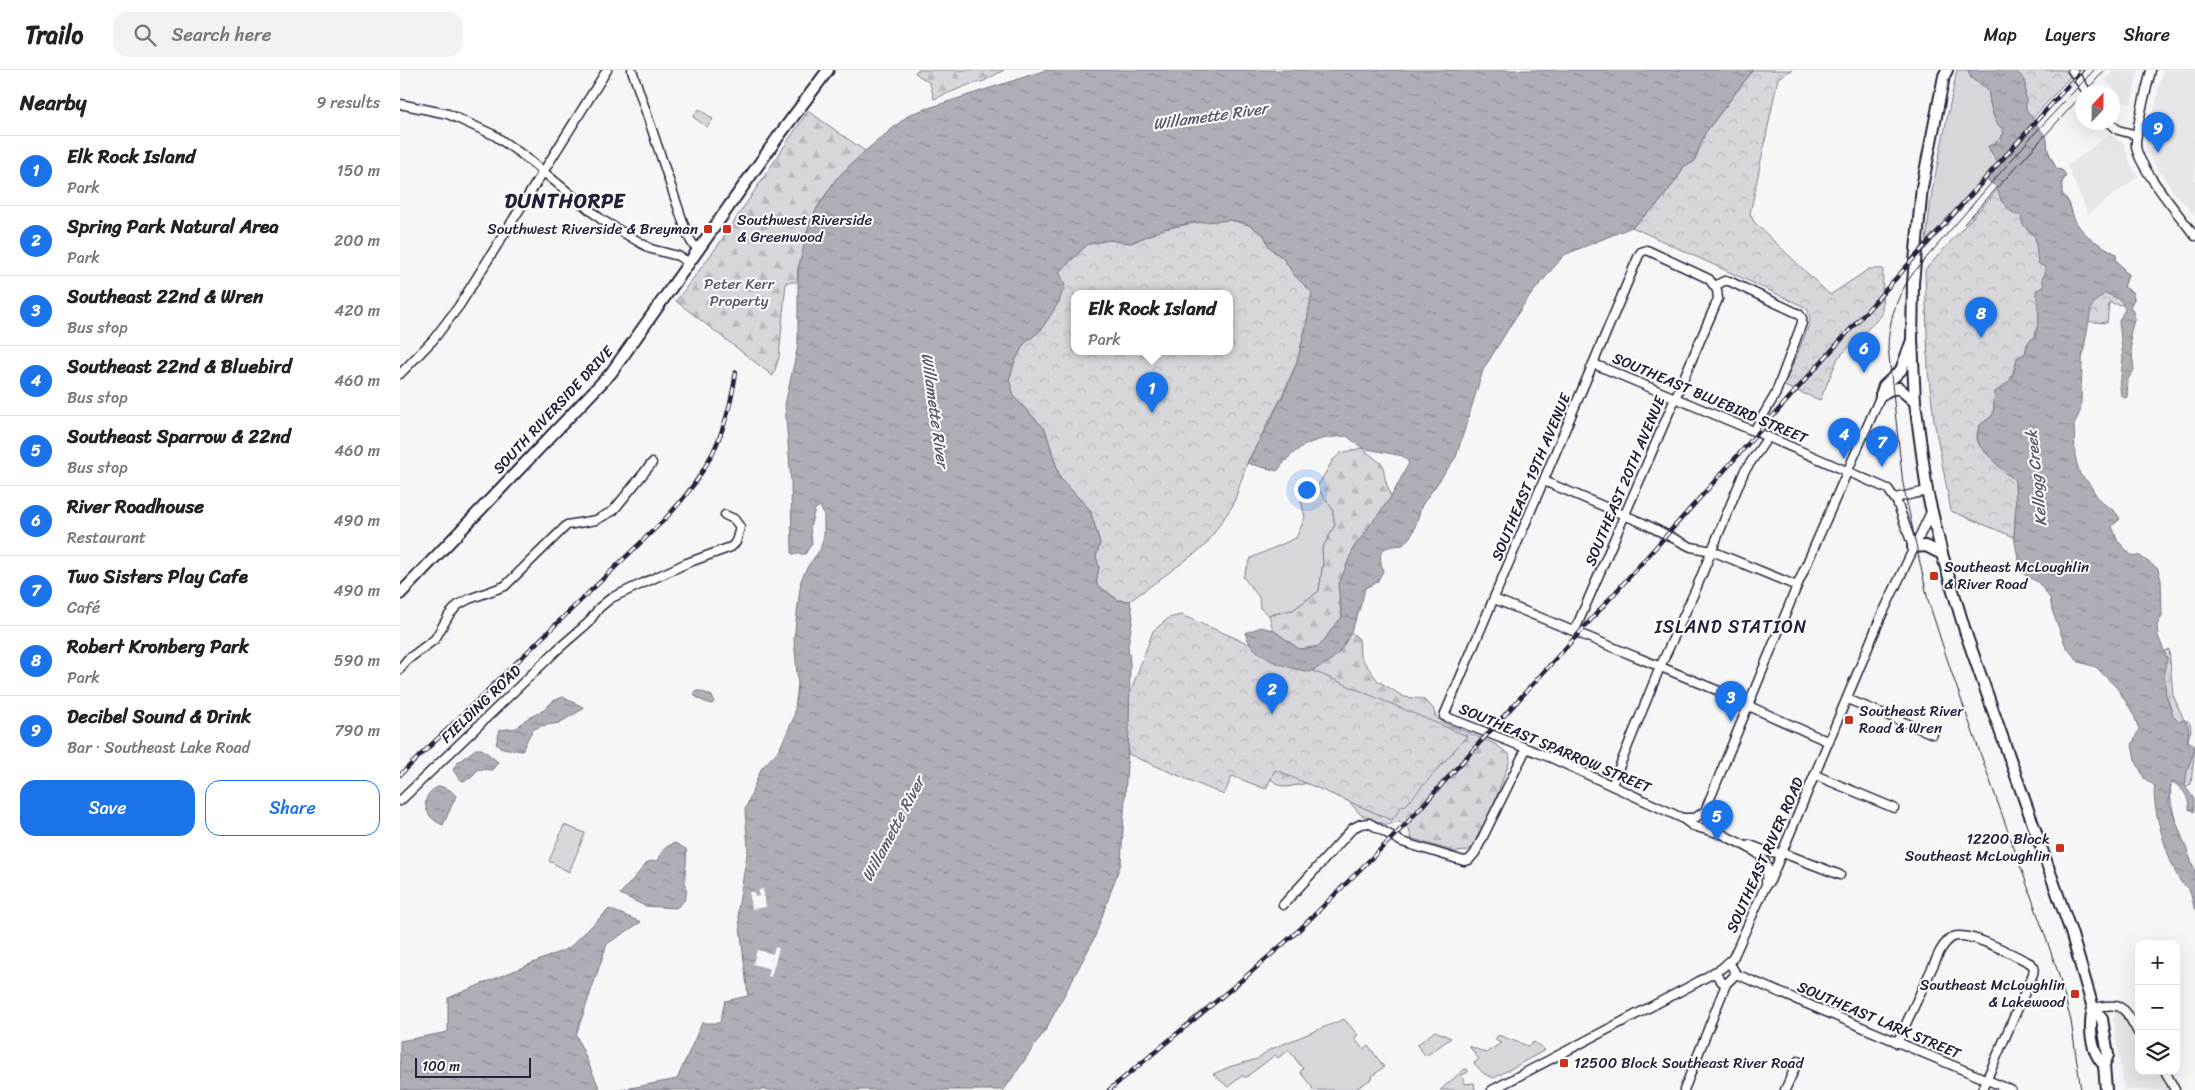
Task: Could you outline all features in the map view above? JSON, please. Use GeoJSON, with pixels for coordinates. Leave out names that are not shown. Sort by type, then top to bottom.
{"type":"FeatureCollection","features":[{"type":"Feature","properties":{"kind":"main road","name":"SOUTH RIVERSIDE DRIVE"},"geometry":{"type":"LineString","coordinates":[[400,594],[611,373],[778,137],[828,70]]}},
{"type":"Feature","properties":{"kind":"main road"},"geometry":{"type":"LineString","coordinates":[[1945,72],[1925,168],[1917,221],[1913,283],[1912,340],[1916,402],[1927,491],[1942,554],[1966,634],[2071,932],[2093,1008],[2102,1019],[2108,1055],[2104,1065],[2106,1090]]}},
{"type":"Feature","properties":{"kind":"main road"},"geometry":{"type":"LineString","coordinates":[[1881,395],[1884,386],[1901,370],[1912,340]]}},
{"type":"Feature","properties":{"kind":"main road"},"geometry":{"type":"LineString","coordinates":[[1881,395],[1889,390],[1899,388],[1916,402]]}},
{"type":"Feature","properties":{"kind":"main road"},"geometry":{"type":"LineString","coordinates":[[1913,547],[1926,546],[1942,554]]}},
{"type":"Feature","properties":{"kind":"street"},"geometry":{"type":"LineString","coordinates":[[400,374],[424,351],[452,315],[607,70]]}},
{"type":"Feature","properties":{"kind":"street"},"geometry":{"type":"LineString","coordinates":[[632,70],[687,234],[699,250]]}},
{"type":"Feature","properties":{"kind":"street"},"geometry":{"type":"LineString","coordinates":[[2072,70],[2082,85]]}},
{"type":"Feature","properties":{"kind":"street"},"geometry":{"type":"LineString","coordinates":[[2151,70],[2137,135],[2137,149],[2141,160],[2195,236]]}},
{"type":"Feature","properties":{"kind":"street"},"geometry":{"type":"LineString","coordinates":[[400,104],[448,114],[494,135],[602,220],[651,249],[678,256],[690,262]]}},
{"type":"Feature","properties":{"kind":"street"},"geometry":{"type":"LineString","coordinates":[[2118,130],[2137,135]]}},
{"type":"Feature","properties":{"kind":"street","name":"SOUTHEAST 19TH AVENUE"},"geometry":{"type":"LineString","coordinates":[[1444,716],[1639,255],[1644,250],[1709,279],[1715,286]]}},
{"type":"Feature","properties":{"kind":"street"},"geometry":{"type":"LineString","coordinates":[[1715,286],[1724,281],[1729,281],[1799,314],[1802,318],[1802,323],[1775,395],[1754,431]]}},
{"type":"Feature","properties":{"kind":"street","name":"SOUTHEAST 20TH AVENUE"},"geometry":{"type":"LineString","coordinates":[[1575,630],[1718,299],[1715,286]]}},
{"type":"Feature","properties":{"kind":"street","name":"SOUTHEAST BLUEBIRD STREET"},"geometry":{"type":"LineString","coordinates":[[1594,364],[1848,471],[1884,487],[1896,498]]}},
{"type":"Feature","properties":{"kind":"street"},"geometry":{"type":"LineString","coordinates":[[1682,818],[1695,818],[1705,811],[1796,586],[1881,395]]}},
{"type":"Feature","properties":{"kind":"street"},"geometry":{"type":"LineString","coordinates":[[1612,785],[1660,667],[1712,551],[1744,472],[1768,437]]}},
{"type":"Feature","properties":{"kind":"street"},"geometry":{"type":"LineString","coordinates":[[400,669],[411,657],[435,639],[449,615],[458,605],[505,586],[567,525],[596,520],[614,511],[652,463]]}},
{"type":"Feature","properties":{"kind":"street"},"geometry":{"type":"LineString","coordinates":[[1544,481],[1691,547],[1712,551],[1796,586]]}},
{"type":"Feature","properties":{"kind":"street"},"geometry":{"type":"LineString","coordinates":[[1913,547],[1896,498],[1927,491]]}},
{"type":"Feature","properties":{"kind":"street","name":"SOUTHEAST RIVER ROAD"},"geometry":{"type":"LineString","coordinates":[[1492,1090],[1714,972],[1729,962],[1740,946],[1766,885],[1770,881],[1783,853],[1880,619],[1932,510]]}},
{"type":"Feature","properties":{"kind":"street","name":"FIELDING ROAD"},"geometry":{"type":"LineString","coordinates":[[400,801],[545,661],[582,628],[598,608],[612,598],[687,563],[731,547],[736,542],[740,528],[734,519],[725,515]]}},
{"type":"Feature","properties":{"kind":"street"},"geometry":{"type":"LineString","coordinates":[[1494,598],[1736,698],[1747,705],[1828,742]]}},
{"type":"Feature","properties":{"kind":"street"},"geometry":{"type":"LineString","coordinates":[[1847,699],[1933,734]]}},
{"type":"Feature","properties":{"kind":"street","name":"SOUTHEAST SPARROW STREET"},"geometry":{"type":"LineString","coordinates":[[1444,716],[1612,785],[1697,827],[1722,834],[1744,844],[1761,855],[1765,861],[1768,870],[1766,885]]}},
{"type":"Feature","properties":{"kind":"street"},"geometry":{"type":"LineString","coordinates":[[1283,905],[1354,828],[1361,824],[1369,823],[1402,842],[1464,861],[1470,860],[1526,749]]}},
{"type":"Feature","properties":{"kind":"street"},"geometry":{"type":"LineString","coordinates":[[1815,775],[1894,808]]}},
{"type":"Feature","properties":{"kind":"street","name":"SOUTHEAST SPARROW STREET"},"geometry":{"type":"LineString","coordinates":[[1705,811],[1709,822],[1722,834]]}},
{"type":"Feature","properties":{"kind":"street"},"geometry":{"type":"LineString","coordinates":[[1744,844],[1783,853],[1840,875]]}},
{"type":"Feature","properties":{"kind":"street"},"geometry":{"type":"LineString","coordinates":[[1897,1043],[1946,942],[1956,936],[1973,938],[2027,962],[2034,967],[2033,974],[1982,1090]]}},
{"type":"Feature","properties":{"kind":"street"},"geometry":{"type":"LineString","coordinates":[[1684,1090],[1726,984],[1736,974],[1729,962]]}},
{"type":"Feature","properties":{"kind":"street"},"geometry":{"type":"LineString","coordinates":[[1714,972],[1726,984]]}},
{"type":"Feature","properties":{"kind":"street","name":"SOUTHEAST LARK STREET"},"geometry":{"type":"LineString","coordinates":[[1736,974],[2011,1090]]}},
{"type":"Feature","properties":{"kind":"street"},"geometry":{"type":"LineString","coordinates":[[2093,1008],[2109,1004],[2120,1006],[2129,1014],[2137,1030]]}},
{"type":"Feature","properties":{"kind":"street"},"geometry":{"type":"LineString","coordinates":[[1785,1090],[1798,1061]]}},
{"type":"Feature","properties":{"kind":"street"},"geometry":{"type":"LineString","coordinates":[[2167,1075],[2174,1090]]}},
{"type":"Feature","properties":{"kind":"shaded area"},"geometry":{"type":"Polygon","coordinates":[[[2113,70],[2139,70],[2131,104],[2121,101],[2124,97],[2120,93],[2120,85],[2111,85],[2105,80],[2113,70]]]}},
{"type":"Feature","properties":{"kind":"shaded area"},"geometry":{"type":"Polygon","coordinates":[[[2163,70],[2195,70],[2195,215],[2174,192],[2145,150],[2163,70]]]}},
{"type":"Feature","properties":{"kind":"shaded area"},"geometry":{"type":"Polygon","coordinates":[[[2109,135],[2124,143],[2130,164],[2139,176],[2088,214],[2067,166],[2109,135]]]}},
{"type":"Feature","properties":{"kind":"shaded area"},"geometry":{"type":"Polygon","coordinates":[[[2117,1013],[2120,1013],[2135,1036],[2135,1075],[2161,1075],[2169,1090],[2124,1090],[2113,1018],[2117,1013]]]}},
{"type":"Feature","properties":{"kind":"green space"},"geometry":{"type":"Polygon","coordinates":[[[917,70],[1004,70],[984,81],[968,85],[934,99],[930,83],[915,73],[917,70]]]}},
{"type":"Feature","properties":{"kind":"green space"},"geometry":{"type":"Polygon","coordinates":[[[1753,70],[1792,70],[1778,78],[1750,214],[1754,222],[1830,295],[1869,269],[1883,269],[1882,315],[1838,358],[1820,400],[1784,386],[1809,325],[1810,317],[1807,308],[1632,227],[1659,203],[1684,166],[1694,162],[1705,133],[1753,70]]]}},
{"type":"Feature","properties":{"kind":"green space"},"geometry":{"type":"Polygon","coordinates":[[[1957,70],[1968,70],[1971,78],[1989,91],[1994,117],[2004,133],[1989,150],[1996,156],[2000,166],[1925,249],[1932,191],[1957,70]]]}},
{"type":"Feature","properties":{"kind":"green space"},"geometry":{"type":"Polygon","coordinates":[[[2015,70],[2065,70],[2070,77],[2033,118],[2025,109],[2025,80],[2015,70]]]}},
{"type":"Feature","properties":{"kind":"green space"},"geometry":{"type":"Polygon","coordinates":[[[699,109],[713,119],[707,127],[693,117],[699,109]]]}},
{"type":"Feature","properties":{"kind":"green space","name":"Peter Kerr Property"},"geometry":{"type":"Polygon","coordinates":[[[808,111],[865,151],[836,179],[817,208],[807,232],[803,255],[798,268],[797,282],[786,282],[779,357],[773,376],[676,301],[719,244],[808,111]]]}},
{"type":"Feature","properties":{"kind":"green space"},"geometry":{"type":"Polygon","coordinates":[[[2045,137],[2048,151],[2056,168],[2063,171],[2066,176],[2060,188],[2069,203],[2075,222],[2088,237],[2116,254],[2116,260],[2128,275],[2124,287],[2132,292],[2134,299],[2130,306],[2109,303],[2107,323],[2039,318],[2035,337],[2027,344],[2025,354],[2018,357],[2009,384],[1995,392],[1993,415],[1979,426],[1978,443],[2004,473],[2013,477],[2015,481],[2014,537],[1951,511],[1934,420],[1928,370],[1925,270],[2045,137]]]}},
{"type":"Feature","properties":{"kind":"green space"},"geometry":{"type":"Polygon","coordinates":[[[1210,220],[1230,220],[1252,226],[1264,235],[1273,251],[1283,258],[1295,276],[1312,293],[1297,362],[1281,398],[1247,463],[1233,505],[1205,546],[1130,601],[1118,600],[1096,584],[1099,567],[1096,557],[1100,543],[1090,510],[1060,478],[1045,429],[1015,398],[1009,380],[1015,361],[1024,344],[1041,330],[1059,272],[1088,244],[1109,240],[1131,243],[1164,229],[1210,220]]]}},
{"type":"Feature","properties":{"kind":"green space"},"geometry":{"type":"Polygon","coordinates":[[[1362,448],[1383,465],[1391,497],[1376,519],[1339,600],[1342,617],[1320,646],[1299,649],[1273,630],[1269,615],[1293,610],[1319,591],[1323,563],[1322,549],[1335,525],[1332,508],[1317,487],[1333,460],[1341,453],[1362,448]]]}},
{"type":"Feature","properties":{"kind":"green space"},"geometry":{"type":"Polygon","coordinates":[[[1317,487],[1332,508],[1335,525],[1322,549],[1323,563],[1319,591],[1293,610],[1269,615],[1260,608],[1259,597],[1243,577],[1251,558],[1296,538],[1305,518],[1301,500],[1307,490],[1317,487]]]}},
{"type":"Feature","properties":{"kind":"green space"},"geometry":{"type":"Polygon","coordinates":[[[1181,615],[1467,736],[1405,806],[1402,805],[1392,820],[1275,770],[1266,789],[1232,776],[1224,795],[1128,754],[1129,696],[1153,631],[1169,618],[1181,615]]]}},
{"type":"Feature","properties":{"kind":"green space"},"geometry":{"type":"Polygon","coordinates":[[[1350,631],[1359,639],[1360,656],[1378,681],[1404,697],[1423,699],[1433,708],[1436,717],[1444,723],[1495,744],[1509,754],[1510,760],[1480,841],[1467,851],[1455,852],[1411,838],[1409,828],[1399,821],[1387,825],[1361,815],[1343,795],[1314,782],[1287,787],[1278,785],[1265,774],[1284,667],[1345,643],[1350,631]]]}},
{"type":"Feature","properties":{"kind":"green space"},"geometry":{"type":"Polygon","coordinates":[[[2169,649],[2173,695],[2184,720],[2188,721],[2191,726],[2188,741],[2195,745],[2191,784],[2182,789],[2179,784],[2173,781],[2170,788],[2171,799],[2177,825],[2195,871],[2178,851],[2140,666],[2169,649]]]}},
{"type":"Feature","properties":{"kind":"green space"},"geometry":{"type":"Polygon","coordinates":[[[564,825],[585,833],[569,872],[549,861],[564,825]]]}},
{"type":"Feature","properties":{"kind":"green space"},"geometry":{"type":"Polygon","coordinates":[[[1344,1019],[1358,1035],[1354,1038],[1363,1049],[1368,1045],[1384,1067],[1372,1076],[1373,1078],[1354,1090],[1312,1090],[1312,1087],[1300,1072],[1303,1069],[1289,1050],[1278,1058],[1275,1055],[1245,1078],[1243,1075],[1228,1087],[1213,1074],[1257,1059],[1269,1050],[1344,1019]]]}},
{"type":"Feature","properties":{"kind":"green space"},"geometry":{"type":"Polygon","coordinates":[[[1435,1031],[1451,1038],[1426,1056],[1417,1045],[1435,1031]]]}},
{"type":"Feature","properties":{"kind":"green space"},"geometry":{"type":"Polygon","coordinates":[[[1498,1035],[1528,1046],[1534,1042],[1545,1050],[1494,1078],[1483,1073],[1474,1063],[1479,1059],[1469,1046],[1486,1053],[1501,1043],[1495,1040],[1498,1035]]]}},
{"type":"Feature","properties":{"kind":"green space"},"geometry":{"type":"Polygon","coordinates":[[[1465,1069],[1468,1072],[1462,1075],[1465,1084],[1474,1083],[1475,1090],[1440,1090],[1465,1069]]]}},
{"type":"Feature","properties":{"kind":"water","name":"Willamette River"},"geometry":{"type":"Polygon","coordinates":[[[1046,70],[1753,70],[1705,133],[1694,162],[1684,166],[1659,203],[1632,227],[1564,255],[1525,302],[1483,370],[1456,457],[1422,505],[1413,533],[1403,545],[1385,548],[1382,551],[1380,558],[1383,571],[1377,582],[1365,588],[1357,616],[1343,646],[1331,660],[1310,672],[1281,665],[1263,656],[1255,650],[1245,633],[1261,627],[1273,630],[1299,649],[1319,646],[1325,640],[1342,617],[1338,586],[1354,547],[1391,497],[1409,463],[1403,456],[1362,448],[1347,436],[1307,444],[1292,454],[1277,471],[1247,463],[1287,387],[1297,361],[1312,293],[1295,276],[1283,258],[1269,247],[1264,235],[1246,223],[1230,220],[1190,223],[1164,229],[1131,243],[1109,240],[1088,244],[1059,272],[1065,284],[1059,302],[1041,330],[1024,344],[1015,361],[1009,380],[1015,398],[1045,429],[1060,478],[1090,510],[1100,543],[1096,557],[1099,567],[1096,584],[1118,600],[1130,601],[1133,617],[1128,645],[1130,663],[1129,731],[1121,863],[1094,939],[1046,1029],[1004,1090],[620,1090],[677,1079],[702,1023],[720,1023],[725,1001],[748,996],[738,909],[748,848],[745,810],[761,769],[779,750],[794,717],[798,684],[794,639],[801,580],[808,566],[820,550],[824,537],[824,515],[820,506],[815,509],[810,527],[812,543],[805,554],[792,554],[791,481],[785,405],[798,345],[798,269],[811,218],[836,179],[865,151],[910,114],[1046,70]]]}},
{"type":"Feature","properties":{"kind":"water","name":"Kellogg Creek"},"geometry":{"type":"Polygon","coordinates":[[[1968,70],[2015,70],[2025,80],[2026,109],[2047,139],[2048,151],[2056,168],[2063,171],[2066,176],[2062,182],[2062,195],[2069,204],[2076,222],[2089,237],[2116,254],[2116,260],[2128,275],[2124,287],[2132,292],[2134,299],[2130,306],[2135,316],[2130,335],[2134,370],[2128,379],[2127,397],[2124,398],[2121,395],[2120,387],[2123,358],[2119,321],[2125,309],[2121,300],[2105,293],[2093,304],[2091,309],[2082,360],[2080,412],[2074,424],[2075,456],[2080,475],[2087,481],[2102,503],[2115,512],[2120,519],[2112,526],[2117,540],[2131,555],[2140,556],[2158,569],[2161,580],[2162,616],[2157,625],[2158,636],[2167,658],[2164,672],[2166,695],[2174,717],[2179,722],[2185,720],[2189,729],[2187,742],[2195,748],[2187,772],[2185,786],[2194,799],[2194,812],[2189,809],[2188,800],[2184,792],[2171,781],[2169,803],[2195,871],[2195,909],[2189,890],[2182,883],[2172,863],[2162,835],[2155,806],[2155,786],[2144,778],[2135,759],[2132,745],[2139,729],[2133,713],[2117,688],[2096,667],[2079,662],[2066,647],[2052,610],[2050,598],[2038,582],[2026,576],[2020,568],[2014,537],[2015,481],[1981,448],[1977,439],[1979,426],[1993,415],[1995,392],[2011,379],[2017,358],[2025,354],[2029,341],[2035,337],[2039,318],[2036,290],[2044,287],[2042,278],[2045,274],[2045,267],[2038,263],[2035,237],[2023,225],[2021,215],[2015,215],[2001,201],[1997,187],[1987,180],[1999,166],[1988,146],[1999,142],[2004,133],[1994,117],[1989,91],[1971,78],[1968,70]]]}},
{"type":"Feature","properties":{"kind":"water"},"geometry":{"type":"Polygon","coordinates":[[[696,691],[712,696],[714,702],[712,704],[698,698],[694,695],[696,691]]]}},
{"type":"Feature","properties":{"kind":"water"},"geometry":{"type":"Polygon","coordinates":[[[563,697],[583,707],[583,709],[559,723],[534,729],[522,751],[502,748],[496,744],[500,730],[517,728],[525,720],[544,710],[553,701],[563,697]]]}},
{"type":"Feature","properties":{"kind":"water"},"geometry":{"type":"Polygon","coordinates":[[[476,749],[482,749],[498,762],[492,770],[478,769],[471,778],[463,781],[458,778],[453,769],[458,762],[476,749]]]}},
{"type":"Feature","properties":{"kind":"water"},"geometry":{"type":"Polygon","coordinates":[[[440,786],[450,790],[456,796],[443,825],[431,817],[427,812],[426,806],[428,794],[440,786]]]}},
{"type":"Feature","properties":{"kind":"water"},"geometry":{"type":"Polygon","coordinates":[[[675,843],[686,849],[686,895],[685,900],[681,904],[676,908],[645,906],[620,894],[648,862],[659,860],[664,849],[675,843]]]}},
{"type":"Feature","properties":{"kind":"water"},"geometry":{"type":"Polygon","coordinates":[[[609,909],[641,922],[607,944],[576,1035],[600,1090],[400,1090],[400,1041],[448,1032],[448,998],[569,948],[609,909]]]}},
{"type":"Feature","properties":{"kind":"pier"},"geometry":{"type":"Polygon","coordinates":[[[763,889],[766,907],[752,909],[749,892],[754,892],[755,897],[759,896],[759,890],[763,889]]]}},
{"type":"Feature","properties":{"kind":"pier"},"geometry":{"type":"Polygon","coordinates":[[[775,947],[779,948],[771,977],[768,976],[770,969],[753,964],[757,950],[773,954],[775,947]]]}},
{"type":"Feature","properties":{"kind":"tram line"},"geometry":{"type":"LineString","coordinates":[[2081,1090],[2071,1021],[2058,972],[1951,671],[1928,600],[1903,484],[1888,347],[1890,327],[1895,308],[1903,289],[1914,272],[2034,134],[2094,70]]}},
{"type":"Feature","properties":{"kind":"tram line"},"geometry":{"type":"LineString","coordinates":[[2091,85],[2105,70]]}},
{"type":"Feature","properties":{"kind":"tram line"},"geometry":{"type":"LineString","coordinates":[[1964,224],[2075,103]]}},
{"type":"Feature","properties":{"kind":"railway"},"geometry":{"type":"LineString","coordinates":[[1109,1090],[1298,931],[1405,825],[2082,70]]}},
{"type":"Feature","properties":{"kind":"railway"},"geometry":{"type":"LineString","coordinates":[[400,775],[663,521],[678,504],[703,470],[721,435],[736,372]]}},
{"type":"Feature","properties":{"kind":"place","name":"Decibel Sound & Drink"},"geometry":{"type":"Point","coordinates":[2158,153]}},
{"type":"Feature","properties":{"kind":"place","name":"Southwest Riverside & Breyman"},"geometry":{"type":"Point","coordinates":[708,229]}},
{"type":"Feature","properties":{"kind":"place","name":"Southwest Riverside & Greenwood"},"geometry":{"type":"Point","coordinates":[727,229]}},
{"type":"Feature","properties":{"kind":"place","name":"Robert Kronberg Park"},"geometry":{"type":"Point","coordinates":[1981,338]}},
{"type":"Feature","properties":{"kind":"place","name":"River Roadhouse"},"geometry":{"type":"Point","coordinates":[1864,373]}},
{"type":"Feature","properties":{"kind":"place","name":"Elk Rock Island"},"geometry":{"type":"Point","coordinates":[1152,413]}},
{"type":"Feature","properties":{"kind":"place","name":"Southeast 22nd & Bluebird"},"geometry":{"type":"Point","coordinates":[1844,459]}},
{"type":"Feature","properties":{"kind":"place","name":"Two Sisters Play Cafe"},"geometry":{"type":"Point","coordinates":[1882,467]}},
{"type":"Feature","properties":{"kind":"place","name":"Southeast McLoughlin & River Road"},"geometry":{"type":"Point","coordinates":[1934,576]}},
{"type":"Feature","properties":{"kind":"place","name":"Spring Park Natural Area"},"geometry":{"type":"Point","coordinates":[1272,714]}},
{"type":"Feature","properties":{"kind":"place","name":"Southeast River Road & Wren"},"geometry":{"type":"Point","coordinates":[1849,720]}},
{"type":"Feature","properties":{"kind":"place","name":"Southeast 22nd & Wren"},"geometry":{"type":"Point","coordinates":[1731,722]}},
{"type":"Feature","properties":{"kind":"place","name":"Southeast Sparrow & 22nd"},"geometry":{"type":"Point","coordinates":[1717,841]}},
{"type":"Feature","properties":{"kind":"place","name":"12200 Block Southeast McLoughlin"},"geometry":{"type":"Point","coordinates":[2060,848]}},
{"type":"Feature","properties":{"kind":"place","name":"Southeast McLoughlin & Lakewood"},"geometry":{"type":"Point","coordinates":[2075,994]}},
{"type":"Feature","properties":{"kind":"place","name":"12500 Block Southeast River Road"},"geometry":{"type":"Point","coordinates":[1564,1063]}},
{"type":"Feature","properties":{"kind":"district","name":"DUNTHORPE"},"geometry":{"type":"Point","coordinates":[565,201]}},
{"type":"Feature","properties":{"kind":"district","name":"ISLAND STATION"},"geometry":{"type":"Point","coordinates":[1731,627]}}]}
